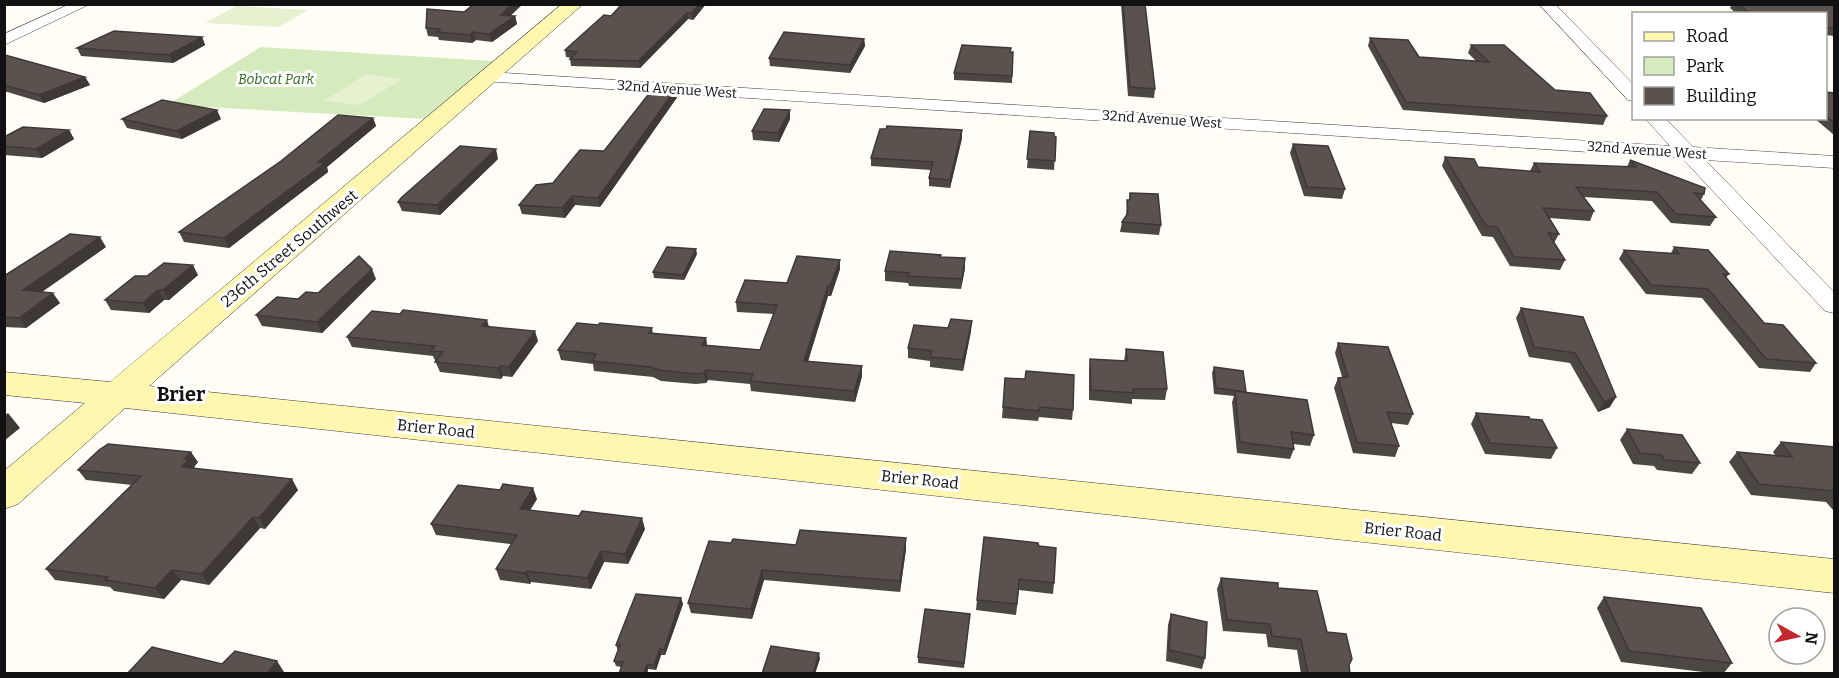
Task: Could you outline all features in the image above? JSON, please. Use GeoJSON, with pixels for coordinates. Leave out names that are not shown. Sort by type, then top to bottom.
{"type":"FeatureCollection","features":[{"type":"Feature","properties":{"kind":"main road","name":"236th Street Southwest"},"geometry":{"type":"LineString","coordinates":[[4,494],[574,4]]}},
{"type":"Feature","properties":{"kind":"main road","name":"Brier Road"},"geometry":{"type":"LineString","coordinates":[[4,383],[1834,576]]}},
{"type":"Feature","properties":{"kind":"street"},"geometry":{"type":"LineString","coordinates":[[4,40],[83,4]]}},
{"type":"Feature","properties":{"kind":"street"},"geometry":{"type":"LineString","coordinates":[[1546,4],[1632,94]]}},
{"type":"Feature","properties":{"kind":"street","name":"32nd Avenue West"},"geometry":{"type":"LineString","coordinates":[[489,77],[1834,162]]}},
{"type":"Feature","properties":{"kind":"street"},"geometry":{"type":"LineString","coordinates":[[1656,120],[1834,306]]}},
{"type":"Feature","properties":{"kind":"green space"},"geometry":{"type":"Polygon","coordinates":[[[236,6],[308,10],[279,27],[205,23],[236,6]]]}},
{"type":"Feature","properties":{"kind":"green space","name":"Bobcat Park"},"geometry":{"type":"Polygon","coordinates":[[[261,47],[494,61],[426,119],[167,105],[261,47]]]}},
{"type":"Feature","properties":{"kind":"green space"},"geometry":{"type":"Polygon","coordinates":[[[366,74],[402,79],[360,105],[324,101],[366,74]]]}},
{"type":"Feature","properties":{"kind":"building"},"geometry":{"type":"Polygon","coordinates":[[[474,4],[512,4],[501,15],[515,16],[489,34],[437,32],[440,29],[426,28],[427,9],[464,12],[474,4]]]}},
{"type":"Feature","properties":{"kind":"building"},"geometry":{"type":"Polygon","coordinates":[[[622,4],[699,4],[638,61],[570,59],[577,52],[565,50],[604,15],[611,16],[622,4]]]}},
{"type":"Feature","properties":{"kind":"building"},"geometry":{"type":"Polygon","coordinates":[[[1123,4],[1145,4],[1155,89],[1130,87],[1123,4]]]}},
{"type":"Feature","properties":{"kind":"building"},"geometry":{"type":"Polygon","coordinates":[[[1738,4],[1834,4],[1834,28],[1827,27],[1827,12],[1748,12],[1738,4]]]}},
{"type":"Feature","properties":{"kind":"building"},"geometry":{"type":"Polygon","coordinates":[[[114,31],[202,37],[169,55],[77,48],[114,31]]]}},
{"type":"Feature","properties":{"kind":"building"},"geometry":{"type":"Polygon","coordinates":[[[784,32],[864,39],[850,65],[769,58],[784,32]]]}},
{"type":"Feature","properties":{"kind":"building"},"geometry":{"type":"Polygon","coordinates":[[[1370,38],[1408,40],[1419,57],[1489,62],[1471,45],[1504,45],[1555,90],[1590,93],[1607,116],[1406,102],[1370,38]]]}},
{"type":"Feature","properties":{"kind":"building"},"geometry":{"type":"Polygon","coordinates":[[[962,45],[1011,48],[1010,52],[1013,52],[1012,76],[954,73],[962,45]]]}},
{"type":"Feature","properties":{"kind":"building"},"geometry":{"type":"Polygon","coordinates":[[[4,55],[85,77],[39,95],[4,85],[4,55]]]}},
{"type":"Feature","properties":{"kind":"building"},"geometry":{"type":"Polygon","coordinates":[[[655,86],[677,87],[598,198],[572,196],[562,208],[519,205],[536,185],[553,183],[580,150],[604,151],[655,86]]]}},
{"type":"Feature","properties":{"kind":"building"},"geometry":{"type":"Polygon","coordinates":[[[1827,92],[1834,93],[1834,123],[1827,117],[1827,92]]]}},
{"type":"Feature","properties":{"kind":"building"},"geometry":{"type":"Polygon","coordinates":[[[162,100],[217,110],[177,131],[122,119],[162,100]]]}},
{"type":"Feature","properties":{"kind":"building"},"geometry":{"type":"Polygon","coordinates":[[[764,109],[790,110],[778,133],[752,131],[764,109]]]}},
{"type":"Feature","properties":{"kind":"building"},"geometry":{"type":"Polygon","coordinates":[[[338,115],[373,118],[318,162],[325,163],[224,238],[179,232],[281,161],[338,115]]]}},
{"type":"Feature","properties":{"kind":"building"},"geometry":{"type":"Polygon","coordinates":[[[887,126],[962,130],[950,180],[929,178],[933,162],[871,158],[880,129],[886,129],[887,126]]]}},
{"type":"Feature","properties":{"kind":"building"},"geometry":{"type":"Polygon","coordinates":[[[23,127],[69,130],[36,149],[4,146],[4,137],[23,127]]]}},
{"type":"Feature","properties":{"kind":"building"},"geometry":{"type":"Polygon","coordinates":[[[1030,131],[1054,133],[1056,137],[1055,161],[1027,159],[1030,131]]]}},
{"type":"Feature","properties":{"kind":"building"},"geometry":{"type":"Polygon","coordinates":[[[1293,144],[1328,146],[1345,189],[1307,187],[1293,144]]]}},
{"type":"Feature","properties":{"kind":"building"},"geometry":{"type":"Polygon","coordinates":[[[460,146],[496,149],[437,205],[398,202],[401,198],[460,146]]]}},
{"type":"Feature","properties":{"kind":"building"},"geometry":{"type":"Polygon","coordinates":[[[1445,157],[1474,159],[1478,167],[1540,172],[1534,163],[1636,167],[1630,160],[1705,188],[1704,194],[1694,193],[1716,217],[1676,214],[1657,192],[1576,187],[1594,211],[1543,208],[1559,234],[1548,233],[1565,260],[1514,257],[1497,227],[1486,226],[1445,157]]]}},
{"type":"Feature","properties":{"kind":"building"},"geometry":{"type":"Polygon","coordinates":[[[1130,193],[1158,194],[1161,225],[1122,222],[1128,213],[1127,200],[1130,200],[1130,193]]]}},
{"type":"Feature","properties":{"kind":"building"},"geometry":{"type":"Polygon","coordinates":[[[70,234],[100,237],[23,290],[53,293],[19,318],[4,317],[4,276],[70,234]]]}},
{"type":"Feature","properties":{"kind":"building"},"geometry":{"type":"Polygon","coordinates":[[[667,247],[696,249],[683,275],[653,272],[667,247]]]}},
{"type":"Feature","properties":{"kind":"building"},"geometry":{"type":"Polygon","coordinates":[[[1674,247],[1708,250],[1729,274],[1723,274],[1764,323],[1783,325],[1816,363],[1766,359],[1708,289],[1651,285],[1624,250],[1679,254],[1674,247]]]}},
{"type":"Feature","properties":{"kind":"building"},"geometry":{"type":"Polygon","coordinates":[[[890,251],[965,258],[962,279],[908,276],[909,273],[885,271],[890,251]]]}},
{"type":"Feature","properties":{"kind":"building"},"geometry":{"type":"Polygon","coordinates":[[[359,256],[372,269],[317,322],[256,315],[277,297],[298,299],[306,292],[318,293],[359,256]]]}},
{"type":"Feature","properties":{"kind":"building"},"geometry":{"type":"Polygon","coordinates":[[[797,256],[840,260],[830,286],[828,286],[804,361],[862,366],[854,391],[750,381],[753,374],[706,370],[704,373],[694,374],[592,361],[596,354],[558,350],[577,323],[598,325],[600,323],[652,328],[649,333],[706,338],[702,345],[760,350],[777,305],[736,302],[745,280],[787,283],[797,256]]]}},
{"type":"Feature","properties":{"kind":"building"},"geometry":{"type":"Polygon","coordinates":[[[164,263],[193,265],[143,303],[105,300],[135,276],[147,276],[164,263]]]}},
{"type":"Feature","properties":{"kind":"building"},"geometry":{"type":"Polygon","coordinates":[[[1521,308],[1583,317],[1616,397],[1604,402],[1575,353],[1534,347],[1521,308]]]}},
{"type":"Feature","properties":{"kind":"building"},"geometry":{"type":"Polygon","coordinates":[[[403,310],[487,320],[482,326],[535,331],[509,367],[500,366],[498,368],[435,362],[443,352],[431,351],[435,346],[347,337],[372,311],[400,314],[403,310]]]}},
{"type":"Feature","properties":{"kind":"building"},"geometry":{"type":"Polygon","coordinates":[[[951,319],[972,321],[963,360],[930,357],[932,351],[908,348],[914,325],[948,328],[951,319]]]}},
{"type":"Feature","properties":{"kind":"building"},"geometry":{"type":"Polygon","coordinates":[[[1338,343],[1388,347],[1413,414],[1387,412],[1399,446],[1357,442],[1338,378],[1348,377],[1338,343]]]}},
{"type":"Feature","properties":{"kind":"building"},"geometry":{"type":"Polygon","coordinates":[[[1126,349],[1163,352],[1167,389],[1133,389],[1134,393],[1091,390],[1090,359],[1127,361],[1126,349]]]}},
{"type":"Feature","properties":{"kind":"building"},"geometry":{"type":"Polygon","coordinates":[[[1214,367],[1243,371],[1246,392],[1216,388],[1214,367]]]}},
{"type":"Feature","properties":{"kind":"building"},"geometry":{"type":"Polygon","coordinates":[[[1026,371],[1074,375],[1073,410],[1040,407],[1039,411],[1003,407],[1005,378],[1025,379],[1026,371]]]}},
{"type":"Feature","properties":{"kind":"building"},"geometry":{"type":"Polygon","coordinates":[[[1235,391],[1307,400],[1314,435],[1291,432],[1294,449],[1240,442],[1235,391]]]}},
{"type":"Feature","properties":{"kind":"building"},"geometry":{"type":"Polygon","coordinates":[[[1476,413],[1542,420],[1557,448],[1490,443],[1476,413]]]}},
{"type":"Feature","properties":{"kind":"building"},"geometry":{"type":"Polygon","coordinates":[[[1627,429],[1682,435],[1700,463],[1664,460],[1662,455],[1640,453],[1627,429]]]}},
{"type":"Feature","properties":{"kind":"building"},"geometry":{"type":"Polygon","coordinates":[[[1781,442],[1834,447],[1834,491],[1759,484],[1737,452],[1792,457],[1781,442]]]}},
{"type":"Feature","properties":{"kind":"building"},"geometry":{"type":"Polygon","coordinates":[[[108,444],[191,452],[184,459],[189,459],[182,467],[292,479],[259,518],[253,517],[202,574],[172,570],[155,588],[105,580],[108,577],[46,569],[141,476],[78,470],[108,444]]]}},
{"type":"Feature","properties":{"kind":"building"},"geometry":{"type":"Polygon","coordinates":[[[503,484],[533,488],[520,509],[579,516],[582,511],[642,518],[625,554],[601,551],[587,578],[496,569],[517,535],[431,524],[458,485],[500,490],[503,484]]]}},
{"type":"Feature","properties":{"kind":"building"},"geometry":{"type":"Polygon","coordinates":[[[800,530],[906,538],[900,581],[762,570],[751,609],[688,603],[709,541],[731,543],[733,539],[796,545],[800,530]]]}},
{"type":"Feature","properties":{"kind":"building"},"geometry":{"type":"Polygon","coordinates":[[[984,537],[1038,543],[1039,546],[1056,548],[1054,583],[1019,579],[1017,604],[977,600],[984,537]]]}},
{"type":"Feature","properties":{"kind":"building"},"geometry":{"type":"Polygon","coordinates":[[[1221,578],[1278,583],[1278,588],[1317,591],[1327,632],[1346,634],[1352,659],[1349,665],[1350,674],[1308,674],[1301,639],[1272,636],[1270,624],[1227,620],[1221,578]]]}},
{"type":"Feature","properties":{"kind":"building"},"geometry":{"type":"Polygon","coordinates":[[[636,594],[681,598],[664,650],[660,649],[654,665],[647,664],[644,674],[619,674],[623,662],[614,661],[620,645],[616,645],[636,594]]]}},
{"type":"Feature","properties":{"kind":"building"},"geometry":{"type":"Polygon","coordinates":[[[1604,597],[1701,608],[1732,663],[1629,651],[1604,597]]]}},
{"type":"Feature","properties":{"kind":"building"},"geometry":{"type":"Polygon","coordinates":[[[925,609],[970,614],[964,663],[918,657],[925,609]]]}},
{"type":"Feature","properties":{"kind":"building"},"geometry":{"type":"Polygon","coordinates":[[[1171,614],[1207,622],[1205,658],[1169,650],[1171,614]]]}},
{"type":"Feature","properties":{"kind":"building"},"geometry":{"type":"Polygon","coordinates":[[[771,646],[819,653],[813,674],[762,674],[771,646]]]}},
{"type":"Feature","properties":{"kind":"building"},"geometry":{"type":"Polygon","coordinates":[[[152,647],[222,664],[235,651],[277,661],[267,674],[127,674],[152,647]]]}},
{"type":"Feature","properties":{"kind":"district","name":"Brier"},"geometry":{"type":"Point","coordinates":[181,394]}}]}
